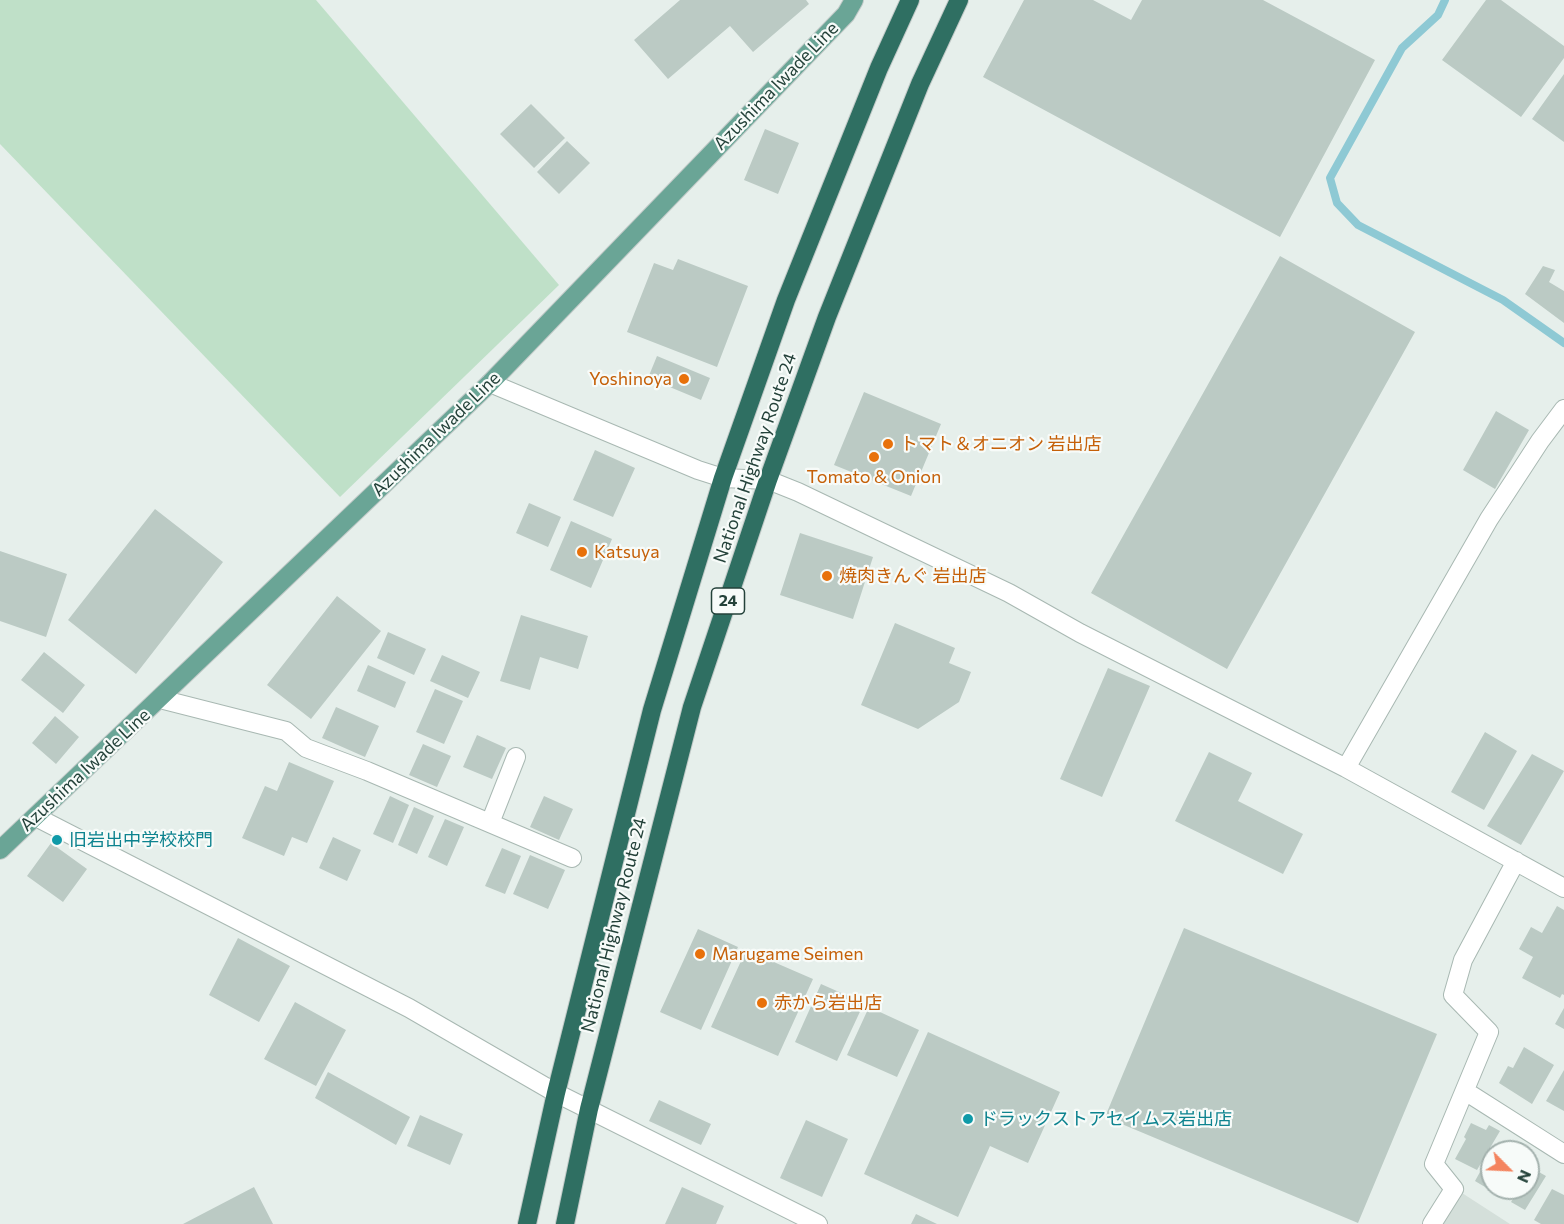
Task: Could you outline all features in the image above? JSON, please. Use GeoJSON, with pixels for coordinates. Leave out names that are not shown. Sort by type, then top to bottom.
{"type":"FeatureCollection","features":[{"type":"Feature","properties":{"kind":"highway","name":"National Highway Route 24"},"geometry":{"type":"LineString","coordinates":[[527,1224],[556,1093],[652,710],[723,478],[786,300],[879,68],[910,0]]}},
{"type":"Feature","properties":{"kind":"highway","name":"National Highway Route 24"},"geometry":{"type":"LineString","coordinates":[[565,1224],[589,1109],[692,707],[768,480],[827,317],[920,84],[959,0]]}},
{"type":"Feature","properties":{"kind":"main road","name":"Azushima Iwade Line"},"geometry":{"type":"LineString","coordinates":[[0,850],[490,383],[846,14],[854,0]]}},
{"type":"Feature","properties":{"kind":"street"},"geometry":{"type":"LineString","coordinates":[[490,383],[698,470],[723,478],[768,480],[1009,593],[1080,633],[1346,768],[1564,888]]}},
{"type":"Feature","properties":{"kind":"street"},"geometry":{"type":"LineString","coordinates":[[1346,768],[1489,519],[1540,441],[1564,409]]}},
{"type":"Feature","properties":{"kind":"street"},"geometry":{"type":"LineString","coordinates":[[160,699],[286,731],[306,748],[368,771],[572,858]]}},
{"type":"Feature","properties":{"kind":"street"},"geometry":{"type":"LineString","coordinates":[[490,823],[516,757]]}},
{"type":"Feature","properties":{"kind":"street"},"geometry":{"type":"LineString","coordinates":[[36,817],[409,1008],[556,1093],[818,1224]]}},
{"type":"Feature","properties":{"kind":"street"},"geometry":{"type":"LineString","coordinates":[[1432,1224],[1454,1189],[1434,1164],[1489,1032],[1453,994],[1463,960],[1516,861]]}},
{"type":"Feature","properties":{"kind":"street"},"geometry":{"type":"LineString","coordinates":[[1465,1090],[1564,1154]]}},
{"type":"Feature","properties":{"kind":"shaded area"},"geometry":{"type":"Polygon","coordinates":[[[1462,1193],[1510,1224],[1441,1224],[1462,1193]]]}},
{"type":"Feature","properties":{"kind":"green space"},"geometry":{"type":"Polygon","coordinates":[[[0,0],[316,0],[559,285],[340,497],[0,144],[0,0]]]}},
{"type":"Feature","properties":{"kind":"building"},"geometry":{"type":"Polygon","coordinates":[[[680,0],[806,0],[809,4],[753,52],[730,26],[668,79],[634,40],[680,0]]]}},
{"type":"Feature","properties":{"kind":"building"},"geometry":{"type":"Polygon","coordinates":[[[1024,0],[1093,0],[1131,20],[1142,0],[1263,0],[1375,60],[1280,237],[983,77],[1024,0]]]}},
{"type":"Feature","properties":{"kind":"building"},"geometry":{"type":"Polygon","coordinates":[[[1486,0],[1501,0],[1564,46],[1564,58],[1521,117],[1442,60],[1486,0]]]}},
{"type":"Feature","properties":{"kind":"building"},"geometry":{"type":"Polygon","coordinates":[[[1564,74],[1564,142],[1532,119],[1564,74]]]}},
{"type":"Feature","properties":{"kind":"building"},"geometry":{"type":"Polygon","coordinates":[[[531,104],[565,138],[534,168],[500,134],[531,104]]]}},
{"type":"Feature","properties":{"kind":"building"},"geometry":{"type":"Polygon","coordinates":[[[765,129],[799,143],[778,194],[744,180],[765,129]]]}},
{"type":"Feature","properties":{"kind":"building"},"geometry":{"type":"Polygon","coordinates":[[[567,141],[590,163],[559,194],[537,172],[567,141]]]}},
{"type":"Feature","properties":{"kind":"building"},"geometry":{"type":"Polygon","coordinates":[[[1280,256],[1415,332],[1227,669],[1091,593],[1280,256]]]}},
{"type":"Feature","properties":{"kind":"building"},"geometry":{"type":"Polygon","coordinates":[[[678,259],[748,286],[717,367],[627,332],[654,263],[673,270],[678,259]]]}},
{"type":"Feature","properties":{"kind":"building"},"geometry":{"type":"Polygon","coordinates":[[[1543,266],[1555,270],[1549,282],[1564,291],[1564,323],[1525,294],[1543,266]]]}},
{"type":"Feature","properties":{"kind":"building"},"geometry":{"type":"Polygon","coordinates":[[[657,356],[710,378],[701,400],[648,378],[657,356]]]}},
{"type":"Feature","properties":{"kind":"building","name":"トマト＆オニオン 岩出店"},"geometry":{"type":"Polygon","coordinates":[[[864,392],[941,424],[911,496],[834,465],[864,392]]]}},
{"type":"Feature","properties":{"kind":"building"},"geometry":{"type":"Polygon","coordinates":[[[1496,411],[1529,430],[1495,489],[1463,470],[1496,411]]]}},
{"type":"Feature","properties":{"kind":"building"},"geometry":{"type":"Polygon","coordinates":[[[595,450],[635,468],[613,517],[573,500],[595,450]]]}},
{"type":"Feature","properties":{"kind":"building"},"geometry":{"type":"Polygon","coordinates":[[[529,503],[561,517],[548,547],[516,533],[529,503]]]}},
{"type":"Feature","properties":{"kind":"building"},"geometry":{"type":"Polygon","coordinates":[[[155,509],[223,562],[136,674],[68,620],[155,509]]]}},
{"type":"Feature","properties":{"kind":"building"},"geometry":{"type":"Polygon","coordinates":[[[571,521],[612,539],[591,588],[550,570],[571,521]]]}},
{"type":"Feature","properties":{"kind":"building","name":"焼肉きんぐ 岩出店"},"geometry":{"type":"Polygon","coordinates":[[[800,533],[873,557],[853,619],[780,595],[800,533]]]}},
{"type":"Feature","properties":{"kind":"building"},"geometry":{"type":"Polygon","coordinates":[[[0,551],[67,574],[46,637],[0,621],[0,551]]]}},
{"type":"Feature","properties":{"kind":"building"},"geometry":{"type":"Polygon","coordinates":[[[337,596],[381,631],[311,719],[267,685],[337,596]]]}},
{"type":"Feature","properties":{"kind":"building"},"geometry":{"type":"Polygon","coordinates":[[[521,615],[588,636],[578,669],[540,657],[530,690],[500,681],[521,615]]]}},
{"type":"Feature","properties":{"kind":"building"},"geometry":{"type":"Polygon","coordinates":[[[895,623],[955,648],[949,663],[971,672],[959,702],[918,729],[861,705],[895,623]]]}},
{"type":"Feature","properties":{"kind":"building"},"geometry":{"type":"Polygon","coordinates":[[[388,632],[426,649],[414,675],[377,658],[388,632]]]}},
{"type":"Feature","properties":{"kind":"building"},"geometry":{"type":"Polygon","coordinates":[[[44,652],[85,685],[63,713],[21,680],[44,652]]]}},
{"type":"Feature","properties":{"kind":"building"},"geometry":{"type":"Polygon","coordinates":[[[442,655],[480,672],[468,698],[430,681],[442,655]]]}},
{"type":"Feature","properties":{"kind":"building"},"geometry":{"type":"Polygon","coordinates":[[[368,665],[406,682],[395,708],[357,691],[368,665]]]}},
{"type":"Feature","properties":{"kind":"building"},"geometry":{"type":"Polygon","coordinates":[[[1108,668],[1150,686],[1102,797],[1060,779],[1108,668]]]}},
{"type":"Feature","properties":{"kind":"building"},"geometry":{"type":"Polygon","coordinates":[[[435,689],[463,701],[444,744],[416,732],[435,689]]]}},
{"type":"Feature","properties":{"kind":"building"},"geometry":{"type":"Polygon","coordinates":[[[336,707],[379,726],[365,757],[322,738],[336,707]]]}},
{"type":"Feature","properties":{"kind":"building"},"geometry":{"type":"Polygon","coordinates":[[[55,716],[79,737],[56,764],[32,743],[55,716]]]}},
{"type":"Feature","properties":{"kind":"building"},"geometry":{"type":"Polygon","coordinates":[[[1485,732],[1517,751],[1484,810],[1451,792],[1485,732]]]}},
{"type":"Feature","properties":{"kind":"building"},"geometry":{"type":"Polygon","coordinates":[[[477,735],[506,748],[492,779],[463,767],[477,735]]]}},
{"type":"Feature","properties":{"kind":"building"},"geometry":{"type":"Polygon","coordinates":[[[423,744],[451,756],[437,787],[409,775],[423,744]]]}},
{"type":"Feature","properties":{"kind":"building"},"geometry":{"type":"Polygon","coordinates":[[[1209,752],[1252,773],[1238,801],[1303,834],[1283,874],[1175,821],[1209,752]]]}},
{"type":"Feature","properties":{"kind":"building"},"geometry":{"type":"Polygon","coordinates":[[[1532,754],[1564,771],[1521,845],[1487,826],[1532,754]]]}},
{"type":"Feature","properties":{"kind":"building"},"geometry":{"type":"Polygon","coordinates":[[[289,762],[334,781],[307,843],[292,837],[284,856],[242,838],[265,786],[277,791],[289,762]]]}},
{"type":"Feature","properties":{"kind":"building"},"geometry":{"type":"Polygon","coordinates":[[[390,796],[409,805],[393,843],[373,834],[390,796]]]}},
{"type":"Feature","properties":{"kind":"building"},"geometry":{"type":"Polygon","coordinates":[[[544,796],[573,809],[559,840],[530,827],[544,796]]]}},
{"type":"Feature","properties":{"kind":"building"},"geometry":{"type":"Polygon","coordinates":[[[414,807],[434,816],[417,854],[398,845],[414,807]]]}},
{"type":"Feature","properties":{"kind":"building"},"geometry":{"type":"Polygon","coordinates":[[[445,819],[464,827],[447,866],[428,857],[445,819]]]}},
{"type":"Feature","properties":{"kind":"building"},"geometry":{"type":"Polygon","coordinates":[[[333,837],[361,850],[347,881],[319,868],[333,837]]]}},
{"type":"Feature","properties":{"kind":"building"},"geometry":{"type":"Polygon","coordinates":[[[51,843],[87,869],[63,902],[27,876],[51,843]]]}},
{"type":"Feature","properties":{"kind":"building"},"geometry":{"type":"Polygon","coordinates":[[[502,848],[521,856],[505,894],[485,886],[502,848]]]}},
{"type":"Feature","properties":{"kind":"building"},"geometry":{"type":"Polygon","coordinates":[[[530,855],[565,870],[548,909],[513,894],[530,855]]]}},
{"type":"Feature","properties":{"kind":"building"},"geometry":{"type":"Polygon","coordinates":[[[1557,906],[1564,910],[1564,995],[1562,994],[1560,998],[1522,978],[1533,957],[1519,949],[1531,927],[1542,933],[1557,906]]]}},
{"type":"Feature","properties":{"kind":"building"},"geometry":{"type":"Polygon","coordinates":[[[1184,928],[1437,1034],[1358,1223],[1105,1117],[1184,928]]]}},
{"type":"Feature","properties":{"kind":"building"},"geometry":{"type":"Polygon","coordinates":[[[698,929],[738,947],[701,1030],[660,1012],[698,929]]]}},
{"type":"Feature","properties":{"kind":"building"},"geometry":{"type":"Polygon","coordinates":[[[238,938],[290,966],[259,1022],[209,995],[238,938]]]}},
{"type":"Feature","properties":{"kind":"building","name":"赤から岩出店"},"geometry":{"type":"Polygon","coordinates":[[[746,950],[813,979],[778,1056],[711,1027],[746,950]]]}},
{"type":"Feature","properties":{"kind":"building"},"geometry":{"type":"Polygon","coordinates":[[[821,984],[864,1003],[837,1061],[795,1042],[821,984]]]}},
{"type":"Feature","properties":{"kind":"building"},"geometry":{"type":"Polygon","coordinates":[[[295,1002],[346,1030],[316,1086],[264,1059],[295,1002]]]}},
{"type":"Feature","properties":{"kind":"building"},"geometry":{"type":"Polygon","coordinates":[[[869,1007],[919,1030],[897,1077],[847,1055],[869,1007]]]}},
{"type":"Feature","properties":{"kind":"building"},"geometry":{"type":"Polygon","coordinates":[[[1564,1008],[1564,1029],[1555,1024],[1564,1008]]]}},
{"type":"Feature","properties":{"kind":"building","name":"ドラックストアセイムス岩出店"},"geometry":{"type":"Polygon","coordinates":[[[928,1032],[1060,1092],[1028,1163],[990,1146],[958,1217],[864,1174],[928,1032]]]}},
{"type":"Feature","properties":{"kind":"building"},"geometry":{"type":"Polygon","coordinates":[[[1524,1047],[1554,1065],[1532,1104],[1499,1083],[1508,1066],[1513,1068],[1524,1047]]]}},
{"type":"Feature","properties":{"kind":"building"},"geometry":{"type":"Polygon","coordinates":[[[1564,1070],[1564,1111],[1546,1101],[1564,1070]]]}},
{"type":"Feature","properties":{"kind":"building"},"geometry":{"type":"Polygon","coordinates":[[[328,1072],[410,1117],[396,1145],[315,1098],[328,1072]]]}},
{"type":"Feature","properties":{"kind":"building"},"geometry":{"type":"Polygon","coordinates":[[[659,1100],[711,1124],[701,1145],[649,1121],[659,1100]]]}},
{"type":"Feature","properties":{"kind":"building"},"geometry":{"type":"Polygon","coordinates":[[[420,1115],[463,1134],[450,1165],[407,1146],[420,1115]]]}},
{"type":"Feature","properties":{"kind":"building"},"geometry":{"type":"Polygon","coordinates":[[[806,1120],[848,1139],[822,1197],[780,1178],[806,1120]]]}},
{"type":"Feature","properties":{"kind":"building"},"geometry":{"type":"Polygon","coordinates":[[[1471,1123],[1486,1130],[1489,1125],[1500,1131],[1495,1140],[1480,1140],[1480,1165],[1477,1170],[1455,1159],[1466,1139],[1464,1137],[1471,1123]]]}},
{"type":"Feature","properties":{"kind":"building"},"geometry":{"type":"Polygon","coordinates":[[[1480,1172],[1480,1184],[1475,1181],[1480,1172]]]}},
{"type":"Feature","properties":{"kind":"building"},"geometry":{"type":"Polygon","coordinates":[[[1540,1173],[1546,1176],[1540,1186],[1540,1173]]]}},
{"type":"Feature","properties":{"kind":"building"},"geometry":{"type":"Polygon","coordinates":[[[254,1187],[273,1224],[183,1224],[254,1187]]]}},
{"type":"Feature","properties":{"kind":"building"},"geometry":{"type":"Polygon","coordinates":[[[682,1187],[724,1206],[716,1224],[665,1224],[682,1187]]]}},
{"type":"Feature","properties":{"kind":"building"},"geometry":{"type":"Polygon","coordinates":[[[1552,1189],[1564,1195],[1564,1224],[1541,1224],[1534,1220],[1552,1189]]]}},
{"type":"Feature","properties":{"kind":"building"},"geometry":{"type":"Polygon","coordinates":[[[1512,1200],[1531,1200],[1525,1210],[1511,1202],[1512,1200]]]}},
{"type":"Feature","properties":{"kind":"building"},"geometry":{"type":"Polygon","coordinates":[[[916,1214],[937,1224],[911,1224],[916,1214]]]}},
{"type":"Feature","properties":{"kind":"waterway"},"geometry":{"type":"LineString","coordinates":[[1445,0],[1438,15],[1402,48],[1330,178],[1337,203],[1358,225],[1503,300],[1564,343]]}},
{"type":"Feature","properties":{"kind":"place","name":"Yoshinoya"},"geometry":{"type":"Point","coordinates":[684,379]}},
{"type":"Feature","properties":{"kind":"place","name":"トマト＆オニオン 岩出店"},"geometry":{"type":"Point","coordinates":[888,444]}},
{"type":"Feature","properties":{"kind":"place","name":"Tomato & Onion"},"geometry":{"type":"Point","coordinates":[874,457]}},
{"type":"Feature","properties":{"kind":"place","name":"Katsuya"},"geometry":{"type":"Point","coordinates":[582,552]}},
{"type":"Feature","properties":{"kind":"place","name":"焼肉きんぐ 岩出店"},"geometry":{"type":"Point","coordinates":[827,576]}},
{"type":"Feature","properties":{"kind":"place","name":"旧岩出中学校校門"},"geometry":{"type":"Point","coordinates":[57,840]}},
{"type":"Feature","properties":{"kind":"place","name":"Marugame Seimen"},"geometry":{"type":"Point","coordinates":[700,954]}},
{"type":"Feature","properties":{"kind":"place","name":"赤から岩出店"},"geometry":{"type":"Point","coordinates":[762,1003]}},
{"type":"Feature","properties":{"kind":"place","name":"ドラックストアセイムス岩出店"},"geometry":{"type":"Point","coordinates":[968,1119]}}]}
